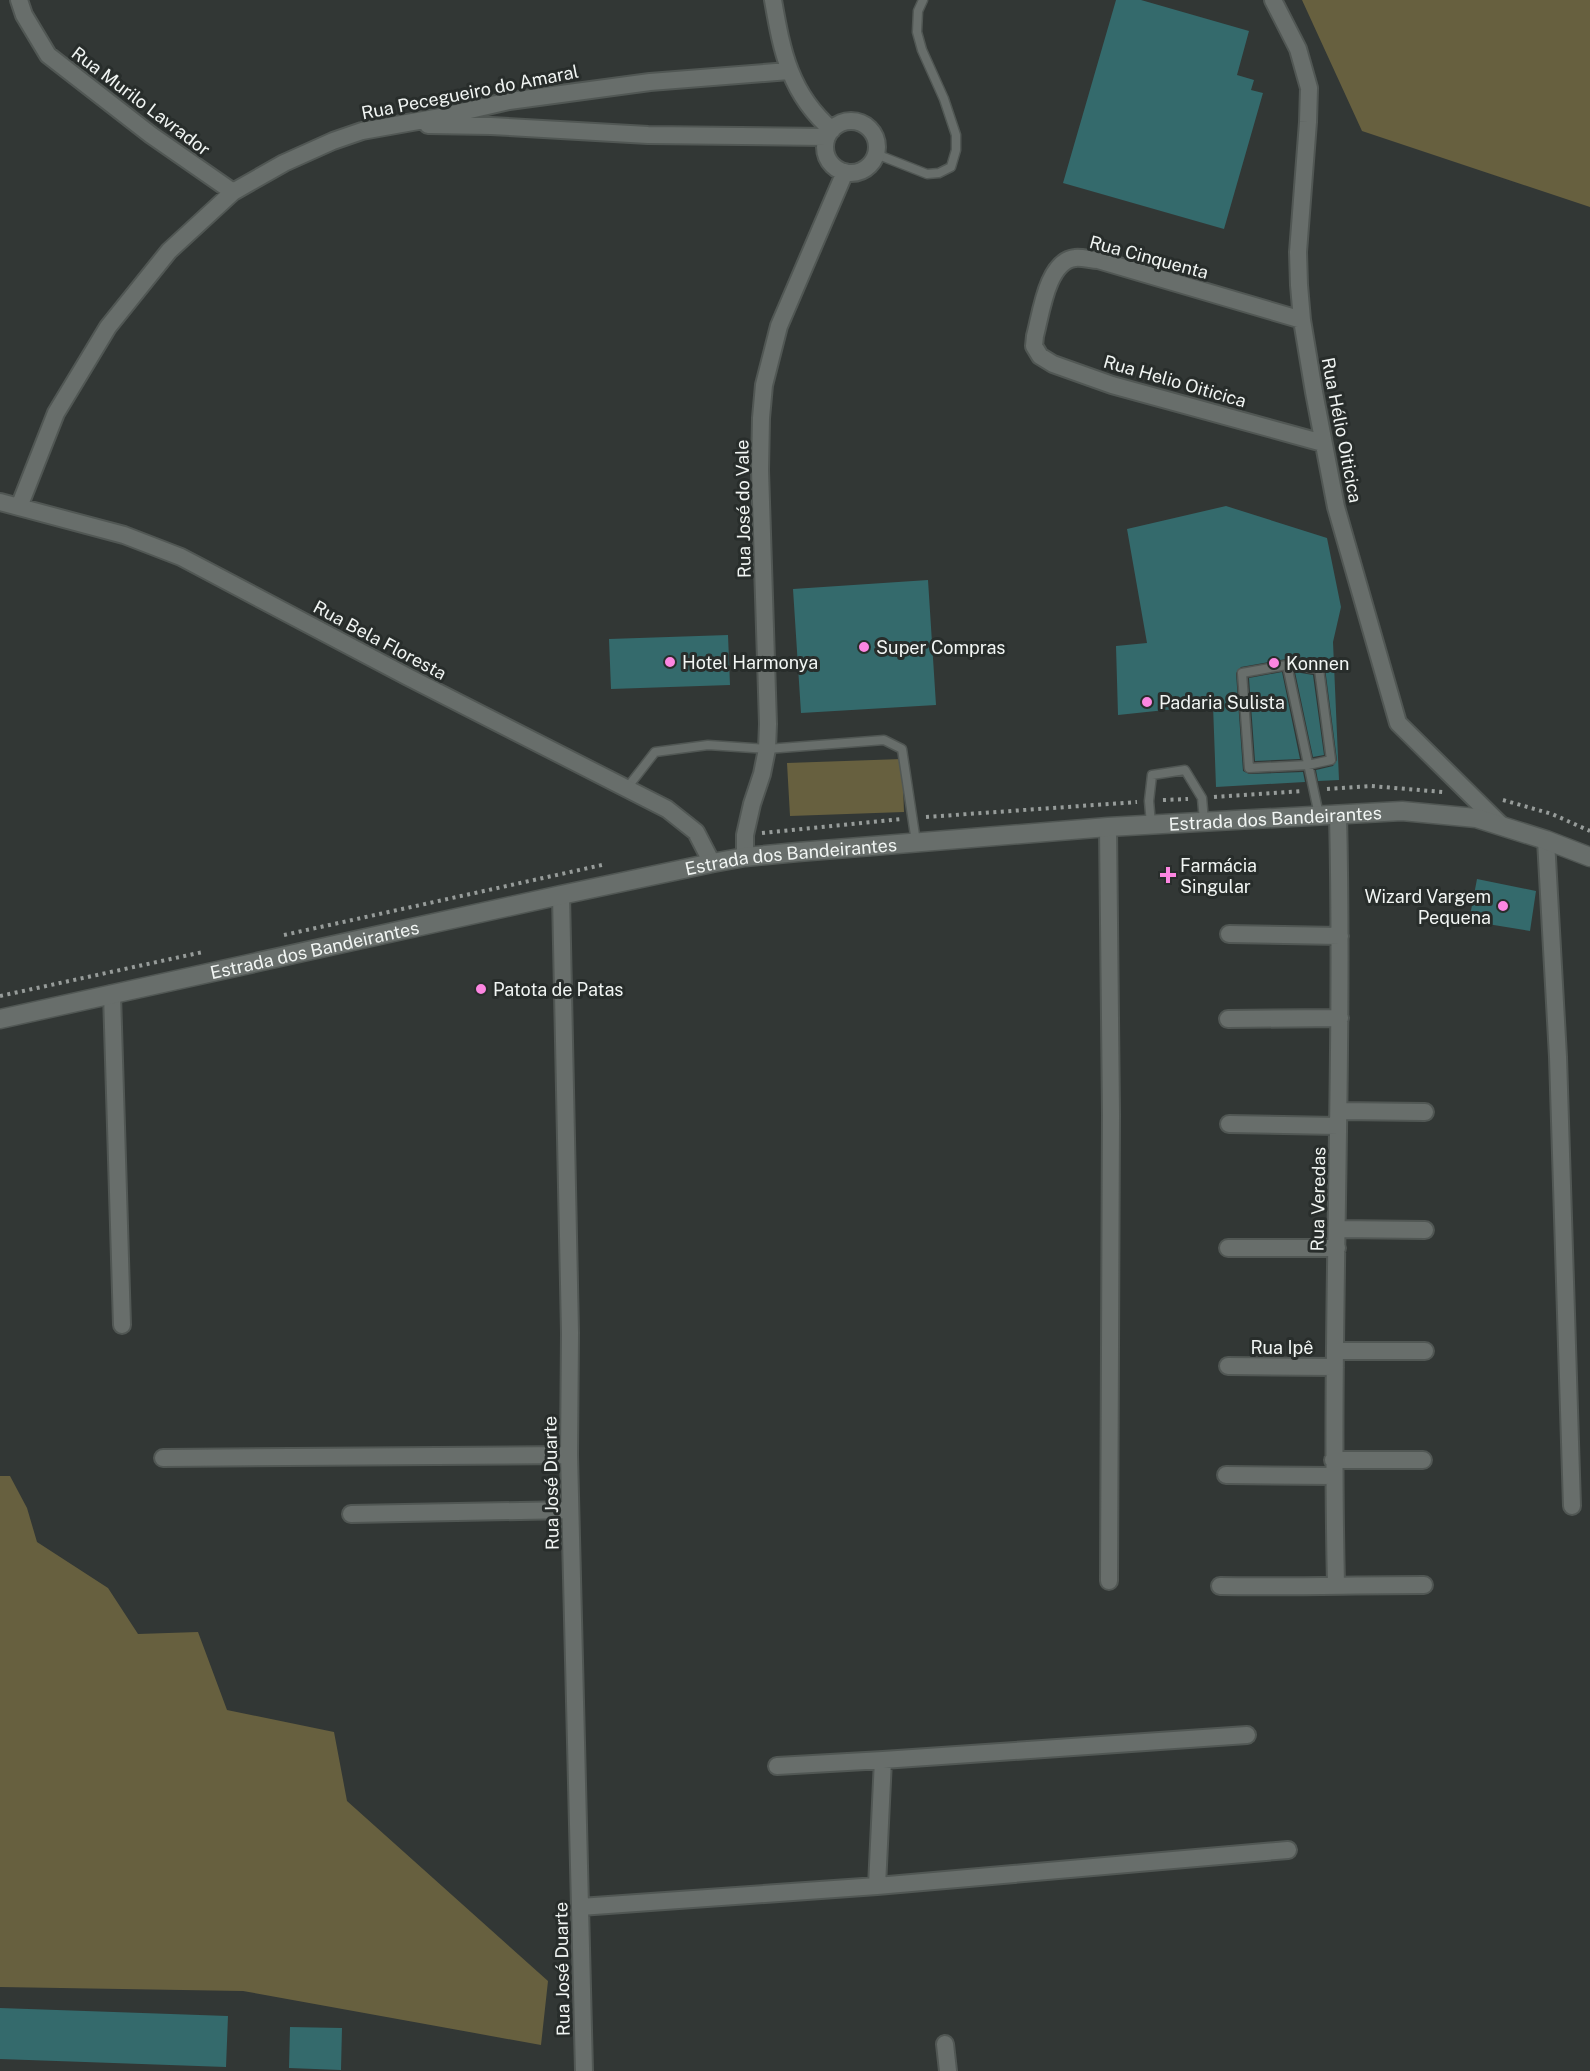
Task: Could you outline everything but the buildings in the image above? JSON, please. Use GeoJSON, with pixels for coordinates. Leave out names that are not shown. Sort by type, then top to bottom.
{"type":"FeatureCollection","features":[{"type":"Feature","properties":{"kind":"main road","name":"Estrada dos Bandeirantes"},"geometry":{"type":"LineString","coordinates":[[0,1019],[561,895],[745,857],[1151,824],[1423,812],[1476,818],[1546,840],[1590,857]]}},
{"type":"Feature","properties":{"kind":"street","name":"Rua Murilo Lavrador"},"geometry":{"type":"LineString","coordinates":[[19,0],[24,15],[48,55],[151,135],[233,192]]}},
{"type":"Feature","properties":{"kind":"street","name":"Rua Hélio Oiticica"},"geometry":{"type":"LineString","coordinates":[[1273,0],[1298,49],[1309,88],[1298,252],[1302,321],[1336,507],[1398,723],[1501,825]]}},
{"type":"Feature","properties":{"kind":"street"},"geometry":{"type":"LineString","coordinates":[[773,1],[789,71],[806,102],[829,133]]}},
{"type":"Feature","properties":{"kind":"street","name":"Rua Pecegueiro do Amaral"},"geometry":{"type":"LineString","coordinates":[[19,507],[56,413],[108,327],[169,251],[233,192],[284,164],[333,141],[362,131],[435,118],[499,103],[592,89],[789,71]]}},
{"type":"Feature","properties":{"kind":"street"},"geometry":{"type":"LineString","coordinates":[[848,121],[864,124],[875,136],[876,154],[869,166],[862,171],[845,172],[831,163],[826,155],[825,146],[829,133],[839,124],[848,121]]}},
{"type":"Feature","properties":{"kind":"street"},"geometry":{"type":"LineString","coordinates":[[391,125],[491,126],[648,135],[829,133]]}},
{"type":"Feature","properties":{"kind":"street","name":"Rua José do Vale"},"geometry":{"type":"LineString","coordinates":[[745,857],[747,824],[767,749],[760,470],[764,385],[779,326],[845,172]]}},
{"type":"Feature","properties":{"kind":"street","name":"Rua Cinquenta"},"geometry":{"type":"LineString","coordinates":[[1035,336],[1051,278],[1058,266],[1076,258],[1098,260],[1302,321]]}},
{"type":"Feature","properties":{"kind":"street","name":"Rua Helio Oiticica"},"geometry":{"type":"LineString","coordinates":[[1035,336],[1034,346],[1040,356],[1053,364],[1112,385],[1323,443]]}},
{"type":"Feature","properties":{"kind":"street","name":"Rua Bela Floresta"},"geometry":{"type":"LineString","coordinates":[[0,502],[124,535],[182,557],[398,672],[667,809],[696,832],[712,863]]}},
{"type":"Feature","properties":{"kind":"street","name":"Rua Veredas"},"geometry":{"type":"LineString","coordinates":[[1336,1585],[1333,1468],[1340,1018],[1338,814]]}},
{"type":"Feature","properties":{"kind":"street"},"geometry":{"type":"LineString","coordinates":[[1108,827],[1111,1102],[1109,1581]]}},
{"type":"Feature","properties":{"kind":"street"},"geometry":{"type":"LineString","coordinates":[[1546,840],[1558,1057],[1572,1506]]}},
{"type":"Feature","properties":{"kind":"street","name":"Rua José Duarte"},"geometry":{"type":"LineString","coordinates":[[561,895],[570,1333],[568,1455],[584,2071]]}},
{"type":"Feature","properties":{"kind":"street"},"geometry":{"type":"LineString","coordinates":[[1229,934],[1340,936]]}},
{"type":"Feature","properties":{"kind":"street"},"geometry":{"type":"LineString","coordinates":[[112,994],[122,1325]]}},
{"type":"Feature","properties":{"kind":"street"},"geometry":{"type":"LineString","coordinates":[[1228,1019],[1340,1018]]}},
{"type":"Feature","properties":{"kind":"street"},"geometry":{"type":"LineString","coordinates":[[1229,1124],[1425,1112]]}},
{"type":"Feature","properties":{"kind":"street"},"geometry":{"type":"LineString","coordinates":[[1337,1229],[1425,1230]]}},
{"type":"Feature","properties":{"kind":"street"},"geometry":{"type":"LineString","coordinates":[[1228,1248],[1337,1248]]}},
{"type":"Feature","properties":{"kind":"street","name":"Rua Ipê"},"geometry":{"type":"LineString","coordinates":[[1228,1366],[1425,1351]]}},
{"type":"Feature","properties":{"kind":"street"},"geometry":{"type":"LineString","coordinates":[[163,1458],[568,1455]]}},
{"type":"Feature","properties":{"kind":"street"},"geometry":{"type":"LineString","coordinates":[[1226,1475],[1423,1460]]}},
{"type":"Feature","properties":{"kind":"street"},"geometry":{"type":"LineString","coordinates":[[351,1514],[570,1510]]}},
{"type":"Feature","properties":{"kind":"street"},"geometry":{"type":"LineString","coordinates":[[1220,1586],[1424,1585]]}},
{"type":"Feature","properties":{"kind":"street"},"geometry":{"type":"LineString","coordinates":[[777,1766],[1247,1735]]}},
{"type":"Feature","properties":{"kind":"street"},"geometry":{"type":"LineString","coordinates":[[877,1886],[883,1760]]}},
{"type":"Feature","properties":{"kind":"street"},"geometry":{"type":"LineString","coordinates":[[580,1907],[877,1886],[1288,1850]]}},
{"type":"Feature","properties":{"kind":"street"},"geometry":{"type":"LineString","coordinates":[[945,2044],[948,2071]]}},
{"type":"Feature","properties":{"kind":"lane"},"geometry":{"type":"LineString","coordinates":[[876,154],[927,174],[939,173],[951,167],[956,150],[956,135],[917,32],[918,11],[923,0]]}},
{"type":"Feature","properties":{"kind":"lane"},"geometry":{"type":"LineString","coordinates":[[1287,665],[1319,815]]}},
{"type":"Feature","properties":{"kind":"lane"},"geometry":{"type":"LineString","coordinates":[[1287,665],[1319,669],[1331,760],[1308,765],[1249,768],[1242,673],[1287,665]]}},
{"type":"Feature","properties":{"kind":"lane"},"geometry":{"type":"LineString","coordinates":[[627,788],[655,752],[708,745],[767,749],[884,740],[902,749],[916,842]]}},
{"type":"Feature","properties":{"kind":"lane"},"geometry":{"type":"LineString","coordinates":[[1151,824],[1149,801],[1152,775],[1185,770],[1202,798],[1204,821]]}},
{"type":"Feature","properties":{"kind":"path"},"geometry":{"type":"LineString","coordinates":[[273,937],[603,864]]}},
{"type":"Feature","properties":{"kind":"path"},"geometry":{"type":"LineString","coordinates":[[0,996],[204,952]]}},
{"type":"Feature","properties":{"kind":"shaded area"},"geometry":{"type":"Polygon","coordinates":[[[1302,0],[1590,0],[1590,207],[1362,131],[1302,0]]]}},
{"type":"Feature","properties":{"kind":"shaded area"},"geometry":{"type":"Polygon","coordinates":[[[902,759],[904,812],[790,816],[787,763],[902,759]]]}},
{"type":"Feature","properties":{"kind":"shaded area"},"geometry":{"type":"Polygon","coordinates":[[[0,1476],[10,1476],[27,1508],[37,1542],[108,1588],[138,1634],[198,1632],[227,1710],[334,1732],[347,1801],[548,1981],[541,2045],[243,1991],[0,1987],[0,1476]]]}},
{"type":"Feature","properties":{"kind":"place","name":"Super Compras"},"geometry":{"type":"Point","coordinates":[864,647]}},
{"type":"Feature","properties":{"kind":"place","name":"Hotel Harmonya"},"geometry":{"type":"Point","coordinates":[670,662]}},
{"type":"Feature","properties":{"kind":"place","name":"Konnen"},"geometry":{"type":"Point","coordinates":[1274,663]}},
{"type":"Feature","properties":{"kind":"place","name":"Padaria Sulista"},"geometry":{"type":"Point","coordinates":[1147,702]}},
{"type":"Feature","properties":{"kind":"place","name":"Farmácia Singular"},"geometry":{"type":"Point","coordinates":[1168,875]}},
{"type":"Feature","properties":{"kind":"place","name":"Wizard Vargem Pequena"},"geometry":{"type":"Point","coordinates":[1503,906]}},
{"type":"Feature","properties":{"kind":"place","name":"Patota de Patas"},"geometry":{"type":"Point","coordinates":[481,989]}}]}
